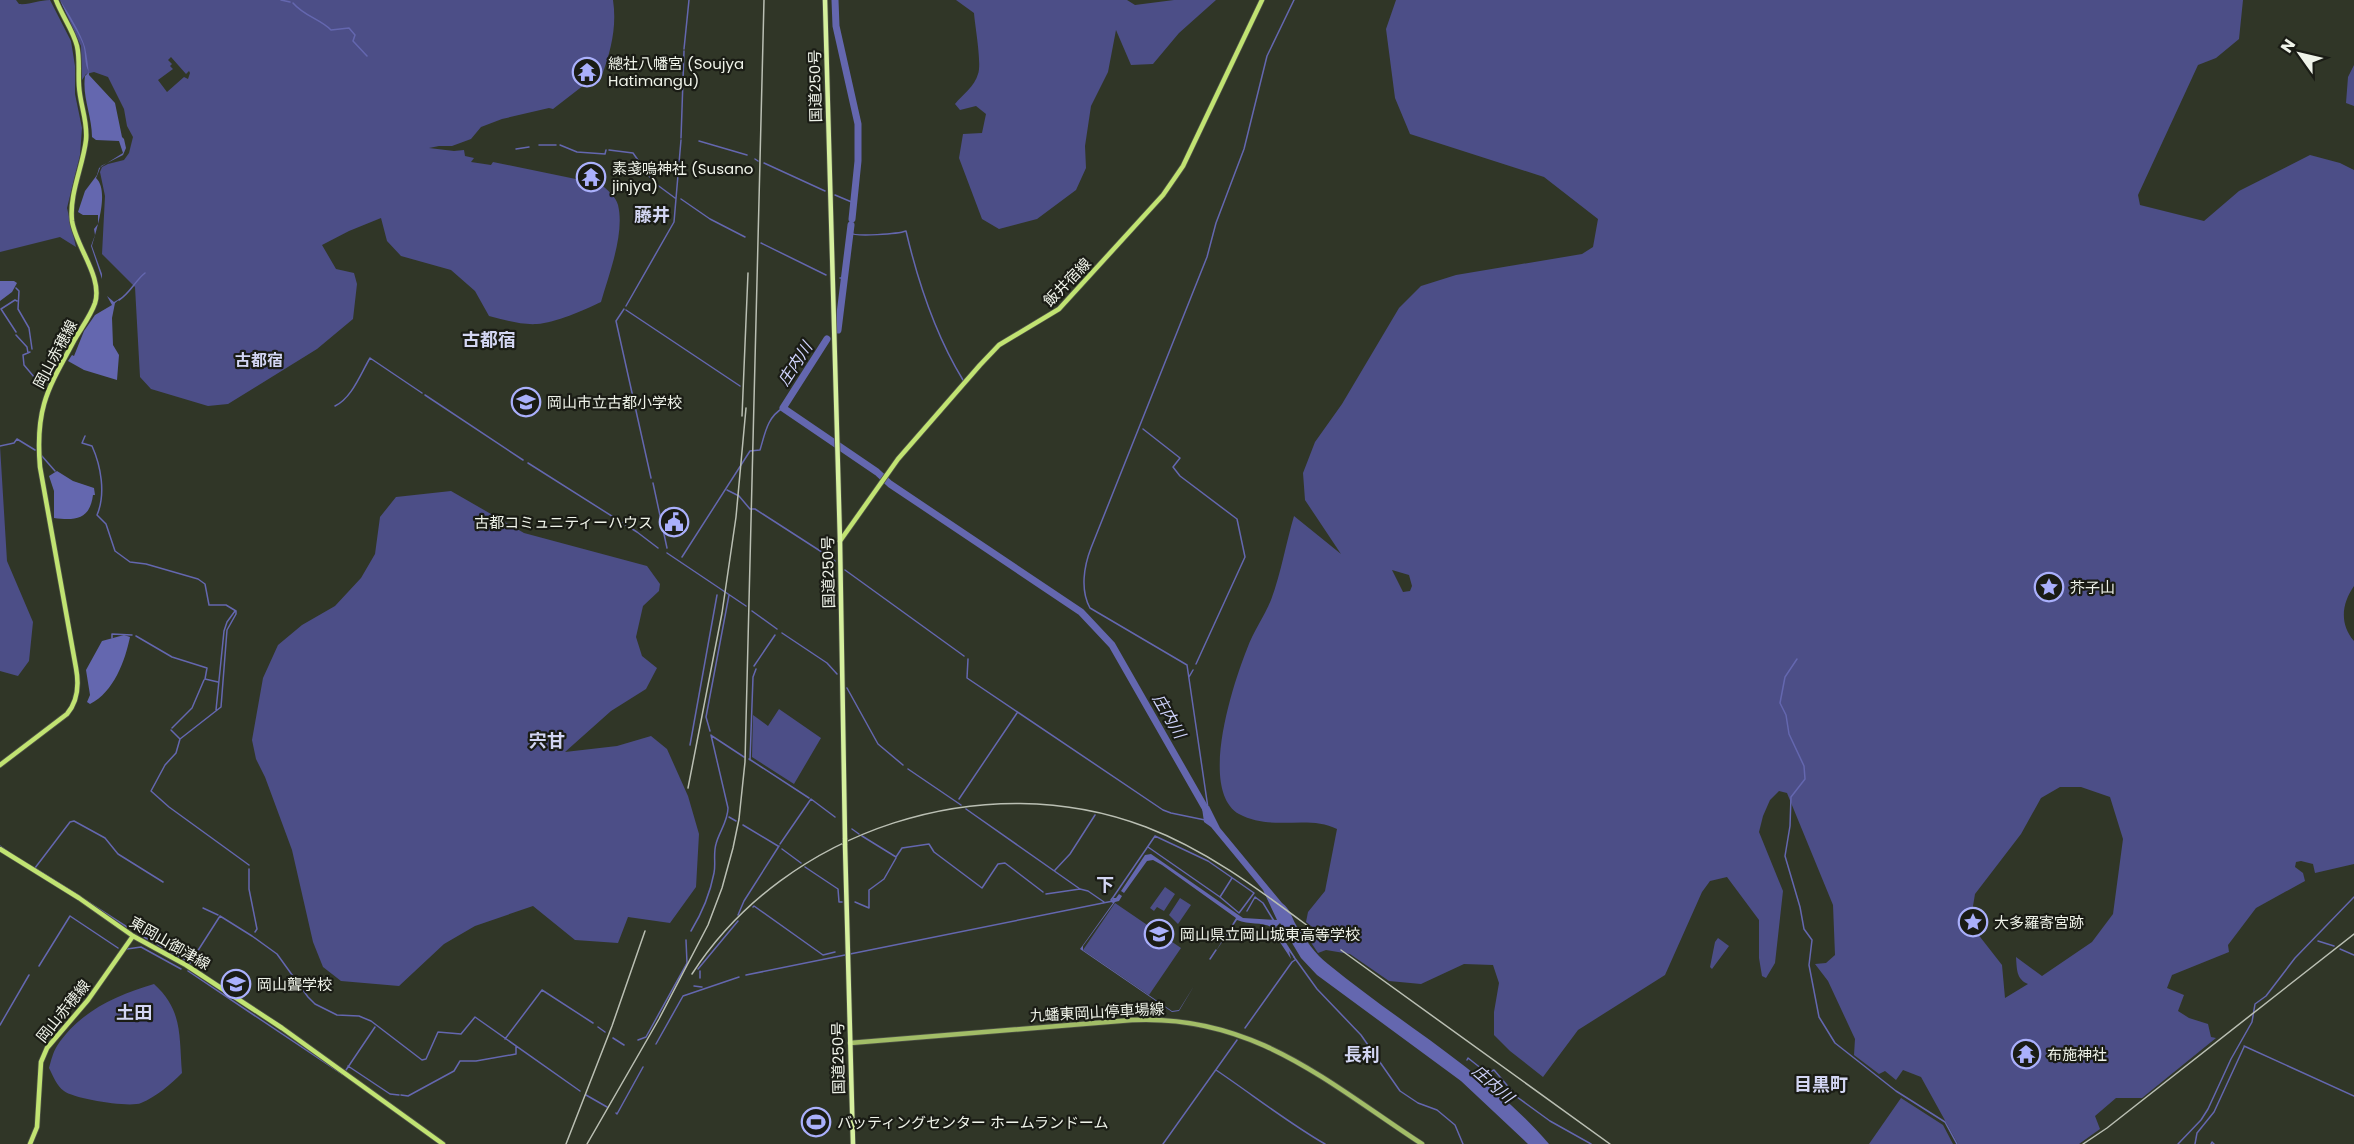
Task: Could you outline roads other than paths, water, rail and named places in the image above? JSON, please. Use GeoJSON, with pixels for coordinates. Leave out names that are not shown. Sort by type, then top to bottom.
{"type":"FeatureCollection","features":[{"type":"Feature","properties":{"kind":"highway","name":"国道250号"},"geometry":{"type":"LineString","coordinates":[[825,0],[853,1144]]}},
{"type":"Feature","properties":{"kind":"main road","name":"岡山赤穂線"},"geometry":{"type":"LineString","coordinates":[[0,765],[67,714],[78,688],[40,467],[38,440],[41,410],[49,387],[91,311],[96,297],[96,282],[81,250],[72,220],[87,134],[79,86],[78,53],[74,37],[56,0]]}},
{"type":"Feature","properties":{"kind":"main road","name":"飯井宿線"},"geometry":{"type":"LineString","coordinates":[[840,541],[887,474],[999,345],[1059,309],[1164,195],[1183,166],[1262,0]]}},
{"type":"Feature","properties":{"kind":"main road"},"geometry":{"type":"LineString","coordinates":[[838,525],[843,530],[849,529]]}},
{"type":"Feature","properties":{"kind":"main road","name":"東岡山御津線"},"geometry":{"type":"LineString","coordinates":[[0,849],[79,898],[133,936],[186,965],[282,1028],[443,1144]]}},
{"type":"Feature","properties":{"kind":"main road","name":"岡山赤穂線"},"geometry":{"type":"LineString","coordinates":[[30,1144],[37,1126],[41,1062],[47,1048],[88,1000],[133,936]]}},
{"type":"Feature","properties":{"kind":"main road","name":"九蟠東岡山停車場線"},"geometry":{"type":"LineString","coordinates":[[850,1043],[1138,1020],[1171,1020],[1205,1025],[1252,1039],[1286,1055],[1422,1144]]}},
{"type":"Feature","properties":{"kind":"waterway"},"geometry":{"type":"LineString","coordinates":[[281,0],[290,2]]}},
{"type":"Feature","properties":{"kind":"waterway"},"geometry":{"type":"LineString","coordinates":[[684,49],[689,0]]}},
{"type":"Feature","properties":{"kind":"waterway","name":"庄内川"},"geometry":{"type":"LineString","coordinates":[[835,0],[836,26],[858,124],[858,161],[852,219]]}},
{"type":"Feature","properties":{"kind":"waterway"},"geometry":{"type":"LineString","coordinates":[[1208,808],[1187,665],[1090,608],[1085,594],[1084,578],[1091,548],[1207,257],[1216,223],[1244,149],[1267,56],[1294,0]]}},
{"type":"Feature","properties":{"kind":"waterway"},"geometry":{"type":"LineString","coordinates":[[293,3],[331,30],[349,28],[355,35],[353,41],[367,56]]}},
{"type":"Feature","properties":{"kind":"waterway"},"geometry":{"type":"LineString","coordinates":[[681,138],[684,51]]}},
{"type":"Feature","properties":{"kind":"waterway"},"geometry":{"type":"LineString","coordinates":[[626,306],[674,222],[681,140]]}},
{"type":"Feature","properties":{"kind":"waterway"},"geometry":{"type":"LineString","coordinates":[[699,141],[747,155]]}},
{"type":"Feature","properties":{"kind":"waterway"},"geometry":{"type":"LineString","coordinates":[[539,145],[556,145]]}},
{"type":"Feature","properties":{"kind":"waterway"},"geometry":{"type":"LineString","coordinates":[[560,145],[577,152],[605,154],[606,150]]}},
{"type":"Feature","properties":{"kind":"waterway"},"geometry":{"type":"LineString","coordinates":[[516,149],[529,147]]}},
{"type":"Feature","properties":{"kind":"waterway"},"geometry":{"type":"LineString","coordinates":[[609,150],[633,153],[652,180]]}},
{"type":"Feature","properties":{"kind":"waterway"},"geometry":{"type":"LineString","coordinates":[[764,163],[825,191]]}},
{"type":"Feature","properties":{"kind":"waterway"},"geometry":{"type":"LineString","coordinates":[[656,184],[675,198]]}},
{"type":"Feature","properties":{"kind":"waterway"},"geometry":{"type":"LineString","coordinates":[[835,195],[854,203]]}},
{"type":"Feature","properties":{"kind":"waterway"},"geometry":{"type":"LineString","coordinates":[[681,199],[710,219],[745,237]]}},
{"type":"Feature","properties":{"kind":"waterway","name":"庄内川"},"geometry":{"type":"LineString","coordinates":[[838,330],[851,225]]}},
{"type":"Feature","properties":{"kind":"waterway"},"geometry":{"type":"LineString","coordinates":[[850,233],[877,235],[906,231],[929,308],[944,345],[963,380]]}},
{"type":"Feature","properties":{"kind":"waterway"},"geometry":{"type":"LineString","coordinates":[[761,243],[826,275]]}},
{"type":"Feature","properties":{"kind":"waterway"},"geometry":{"type":"LineString","coordinates":[[119,300],[145,273]]}},
{"type":"Feature","properties":{"kind":"waterway"},"geometry":{"type":"LineString","coordinates":[[16,288],[19,291],[18,309],[29,328],[32,349]]}},
{"type":"Feature","properties":{"kind":"waterway"},"geometry":{"type":"LineString","coordinates":[[16,332],[1,309],[17,301]]}},
{"type":"Feature","properties":{"kind":"waterway"},"geometry":{"type":"LineString","coordinates":[[624,309],[616,321],[651,478]]}},
{"type":"Feature","properties":{"kind":"waterway"},"geometry":{"type":"LineString","coordinates":[[626,310],[740,386]]}},
{"type":"Feature","properties":{"kind":"waterway"},"geometry":{"type":"LineString","coordinates":[[16,335],[27,347],[28,353]]}},
{"type":"Feature","properties":{"kind":"waterway","name":"庄内川"},"geometry":{"type":"LineString","coordinates":[[827,339],[783,408],[877,472],[890,484],[1081,612],[1112,645],[1208,813]]}},
{"type":"Feature","properties":{"kind":"waterway"},"geometry":{"type":"LineString","coordinates":[[30,352],[23,355],[24,365],[40,384]]}},
{"type":"Feature","properties":{"kind":"waterway"},"geometry":{"type":"LineString","coordinates":[[335,406],[351,391],[370,358],[422,393]]}},
{"type":"Feature","properties":{"kind":"waterway"},"geometry":{"type":"LineString","coordinates":[[425,395],[523,460]]}},
{"type":"Feature","properties":{"kind":"waterway"},"geometry":{"type":"LineString","coordinates":[[682,557],[750,451],[760,450],[770,421],[783,408]]}},
{"type":"Feature","properties":{"kind":"waterway"},"geometry":{"type":"LineString","coordinates":[[1143,429],[1180,458],[1173,467],[1180,476],[1237,519],[1245,557],[1196,664]]}},
{"type":"Feature","properties":{"kind":"waterway"},"geometry":{"type":"LineString","coordinates":[[85,436],[82,443],[92,446],[100,471],[102,489],[97,515],[106,524],[115,551],[130,562],[146,564],[198,579],[205,584],[209,605],[226,605],[236,611],[227,630],[221,707],[180,739],[176,753],[165,765],[151,791],[169,807],[249,865]]}},
{"type":"Feature","properties":{"kind":"waterway"},"geometry":{"type":"LineString","coordinates":[[0,446],[14,443],[17,439],[35,450]]}},
{"type":"Feature","properties":{"kind":"waterway"},"geometry":{"type":"LineString","coordinates":[[41,455],[55,471]]}},
{"type":"Feature","properties":{"kind":"waterway"},"geometry":{"type":"LineString","coordinates":[[528,463],[637,532],[658,548]]}},
{"type":"Feature","properties":{"kind":"waterway"},"geometry":{"type":"LineString","coordinates":[[653,483],[667,548]]}},
{"type":"Feature","properties":{"kind":"waterway"},"geometry":{"type":"LineString","coordinates":[[727,490],[739,496],[750,509],[755,509],[828,556]]}},
{"type":"Feature","properties":{"kind":"waterway"},"geometry":{"type":"LineString","coordinates":[[667,553],[746,606]]}},
{"type":"Feature","properties":{"kind":"waterway"},"geometry":{"type":"LineString","coordinates":[[831,558],[835,561]]}},
{"type":"Feature","properties":{"kind":"waterway"},"geometry":{"type":"LineString","coordinates":[[845,570],[964,656]]}},
{"type":"Feature","properties":{"kind":"waterway"},"geometry":{"type":"LineString","coordinates":[[690,745],[717,595]]}},
{"type":"Feature","properties":{"kind":"waterway"},"geometry":{"type":"LineString","coordinates":[[710,731],[706,717],[729,595]]}},
{"type":"Feature","properties":{"kind":"waterway"},"geometry":{"type":"LineString","coordinates":[[216,710],[224,631],[235,611]]}},
{"type":"Feature","properties":{"kind":"waterway"},"geometry":{"type":"LineString","coordinates":[[752,611],[777,629]]}},
{"type":"Feature","properties":{"kind":"waterway"},"geometry":{"type":"LineString","coordinates":[[782,633],[827,663],[837,674]]}},
{"type":"Feature","properties":{"kind":"waterway"},"geometry":{"type":"LineString","coordinates":[[112,638],[112,634],[132,635]]}},
{"type":"Feature","properties":{"kind":"waterway"},"geometry":{"type":"LineString","coordinates":[[754,666],[775,635]]}},
{"type":"Feature","properties":{"kind":"waterway"},"geometry":{"type":"LineString","coordinates":[[136,636],[172,657],[207,668],[205,679],[218,682]]}},
{"type":"Feature","properties":{"kind":"waterway"},"geometry":{"type":"LineString","coordinates":[[968,659],[967,678],[1163,810],[1205,820]]}},
{"type":"Feature","properties":{"kind":"waterway"},"geometry":{"type":"LineString","coordinates":[[1797,659],[1785,677],[1780,703],[1786,715],[1789,734],[1804,766],[1805,779],[1791,797],[1790,826],[1785,856],[1804,929],[1812,940],[1809,965],[1819,1017],[1835,1043],[1896,1091],[1945,1122],[1957,1144]]}},
{"type":"Feature","properties":{"kind":"waterway"},"geometry":{"type":"LineString","coordinates":[[750,760],[753,677],[756,669]]}},
{"type":"Feature","properties":{"kind":"waterway"},"geometry":{"type":"LineString","coordinates":[[1189,677],[1193,670]]}},
{"type":"Feature","properties":{"kind":"waterway"},"geometry":{"type":"LineString","coordinates":[[172,728],[192,708],[204,680]]}},
{"type":"Feature","properties":{"kind":"waterway"},"geometry":{"type":"LineString","coordinates":[[847,688],[878,744],[903,765]]}},
{"type":"Feature","properties":{"kind":"waterway"},"geometry":{"type":"LineString","coordinates":[[959,799],[1017,713]]}},
{"type":"Feature","properties":{"kind":"waterway"},"geometry":{"type":"LineString","coordinates":[[171,730],[180,739]]}},
{"type":"Feature","properties":{"kind":"waterway"},"geometry":{"type":"LineString","coordinates":[[691,931],[710,888],[715,870],[715,848],[728,813],[711,735]]}},
{"type":"Feature","properties":{"kind":"waterway"},"geometry":{"type":"LineString","coordinates":[[712,736],[744,757]]}},
{"type":"Feature","properties":{"kind":"waterway"},"geometry":{"type":"LineString","coordinates":[[749,759],[809,798]]}},
{"type":"Feature","properties":{"kind":"waterway"},"geometry":{"type":"LineString","coordinates":[[908,769],[961,805]]}},
{"type":"Feature","properties":{"kind":"waterway"},"geometry":{"type":"LineString","coordinates":[[780,844],[811,799],[835,817]]}},
{"type":"Feature","properties":{"kind":"waterway"},"geometry":{"type":"LineString","coordinates":[[966,809],[1080,889],[1088,891],[1104,902]]}},
{"type":"Feature","properties":{"kind":"waterway"},"geometry":{"type":"LineString","coordinates":[[1055,870],[1070,854],[1095,815]]}},
{"type":"Feature","properties":{"kind":"waterway"},"geometry":{"type":"LineString","coordinates":[[729,817],[736,821]]}},
{"type":"Feature","properties":{"kind":"waterway"},"geometry":{"type":"LineString","coordinates":[[35,868],[70,822],[74,821],[105,838],[118,854],[163,882]]}},
{"type":"Feature","properties":{"kind":"waterway"},"geometry":{"type":"LineString","coordinates":[[743,825],[778,846]]}},
{"type":"Feature","properties":{"kind":"waterway"},"geometry":{"type":"LineString","coordinates":[[852,829],[859,834]]}},
{"type":"Feature","properties":{"kind":"waterway"},"geometry":{"type":"LineString","coordinates":[[862,836],[896,857],[902,848],[929,844],[934,852],[982,888],[998,864],[1005,863],[1043,892]]}},
{"type":"Feature","properties":{"kind":"waterway"},"geometry":{"type":"LineString","coordinates":[[1111,900],[1155,836],[1208,861],[1254,893],[1239,913],[1148,847]]}},
{"type":"Feature","properties":{"kind":"waterway"},"geometry":{"type":"LineString","coordinates":[[0,846],[7,851]]}},
{"type":"Feature","properties":{"kind":"waterway"},"geometry":{"type":"LineString","coordinates":[[738,915],[744,901],[779,846]]}},
{"type":"Feature","properties":{"kind":"waterway"},"geometry":{"type":"LineString","coordinates":[[782,849],[801,863]]}},
{"type":"Feature","properties":{"kind":"waterway"},"geometry":{"type":"LineString","coordinates":[[855,902],[869,908],[869,890],[884,879],[896,858]]}},
{"type":"Feature","properties":{"kind":"waterway"},"geometry":{"type":"LineString","coordinates":[[805,867],[838,889],[839,902],[842,902]]}},
{"type":"Feature","properties":{"kind":"waterway"},"geometry":{"type":"LineString","coordinates":[[36,869],[81,897]]}},
{"type":"Feature","properties":{"kind":"waterway"},"geometry":{"type":"LineString","coordinates":[[249,869],[249,889],[257,929],[255,932]]}},
{"type":"Feature","properties":{"kind":"waterway"},"geometry":{"type":"LineString","coordinates":[[1220,897],[1232,878]]}},
{"type":"Feature","properties":{"kind":"waterway"},"geometry":{"type":"LineString","coordinates":[[1046,894],[1080,889]]}},
{"type":"Feature","properties":{"kind":"waterway"},"geometry":{"type":"LineString","coordinates":[[1247,911],[1255,897],[1263,903],[1274,921]]}},
{"type":"Feature","properties":{"kind":"waterway"},"geometry":{"type":"LineString","coordinates":[[2178,1144],[2201,1120],[2208,1109],[2231,1059],[2252,1022],[2255,1004],[2266,996],[2295,958],[2354,897]]}},
{"type":"Feature","properties":{"kind":"waterway"},"geometry":{"type":"LineString","coordinates":[[85,900],[127,927]]}},
{"type":"Feature","properties":{"kind":"waterway"},"geometry":{"type":"LineString","coordinates":[[850,954],[1113,901]]}},
{"type":"Feature","properties":{"kind":"waterway"},"geometry":{"type":"LineString","coordinates":[[753,907],[823,955],[835,952]]}},
{"type":"Feature","properties":{"kind":"waterway"},"geometry":{"type":"LineString","coordinates":[[203,908],[218,915]]}},
{"type":"Feature","properties":{"kind":"waterway"},"geometry":{"type":"LineString","coordinates":[[39,966],[70,916],[118,948]]}},
{"type":"Feature","properties":{"kind":"waterway"},"geometry":{"type":"LineString","coordinates":[[190,963],[220,916],[277,954],[315,1004],[337,1015],[359,1016],[371,1021],[422,1060],[426,1059],[438,1032],[461,1034],[475,1017],[580,1091]]}},
{"type":"Feature","properties":{"kind":"waterway"},"geometry":{"type":"LineString","coordinates":[[698,969],[738,921]]}},
{"type":"Feature","properties":{"kind":"waterway"},"geometry":{"type":"LineString","coordinates":[[144,937],[186,960]]}},
{"type":"Feature","properties":{"kind":"waterway"},"geometry":{"type":"LineString","coordinates":[[638,1040],[646,1037],[687,963],[686,940]]}},
{"type":"Feature","properties":{"kind":"waterway"},"geometry":{"type":"LineString","coordinates":[[2318,941],[2334,946]]}},
{"type":"Feature","properties":{"kind":"waterway"},"geometry":{"type":"LineString","coordinates":[[127,949],[141,947],[181,969]]}},
{"type":"Feature","properties":{"kind":"waterway"},"geometry":{"type":"LineString","coordinates":[[2340,949],[2354,955]]}},
{"type":"Feature","properties":{"kind":"waterway"},"geometry":{"type":"LineString","coordinates":[[1210,959],[1216,950]]}},
{"type":"Feature","properties":{"kind":"waterway"},"geometry":{"type":"LineString","coordinates":[[746,975],[845,955]]}},
{"type":"Feature","properties":{"kind":"waterway"},"geometry":{"type":"LineString","coordinates":[[1294,957],[1317,989],[1361,1035],[1400,1091],[1418,1103],[1437,1110],[1455,1125],[1463,1144]]}},
{"type":"Feature","properties":{"kind":"waterway"},"geometry":{"type":"LineString","coordinates":[[1245,1028],[1295,960]]}},
{"type":"Feature","properties":{"kind":"waterway"},"geometry":{"type":"LineString","coordinates":[[188,971],[342,1074]]}},
{"type":"Feature","properties":{"kind":"waterway"},"geometry":{"type":"LineString","coordinates":[[700,971],[700,978]]}},
{"type":"Feature","properties":{"kind":"waterway"},"geometry":{"type":"LineString","coordinates":[[0,1025],[29,975]]}},
{"type":"Feature","properties":{"kind":"waterway"},"geometry":{"type":"LineString","coordinates":[[656,1044],[683,996],[739,977]]}},
{"type":"Feature","properties":{"kind":"waterway"},"geometry":{"type":"LineString","coordinates":[[694,986],[702,987]]}},
{"type":"Feature","properties":{"kind":"waterway"},"geometry":{"type":"LineString","coordinates":[[505,1039],[542,990],[593,1023]]}},
{"type":"Feature","properties":{"kind":"waterway"},"geometry":{"type":"LineString","coordinates":[[346,1070],[375,1027]]}},
{"type":"Feature","properties":{"kind":"waterway"},"geometry":{"type":"LineString","coordinates":[[598,1027],[605,1032]]}},
{"type":"Feature","properties":{"kind":"waterway"},"geometry":{"type":"LineString","coordinates":[[613,1038],[624,1045]]}},
{"type":"Feature","properties":{"kind":"waterway"},"geometry":{"type":"LineString","coordinates":[[1163,1144],[1237,1040]]}},
{"type":"Feature","properties":{"kind":"waterway"},"geometry":{"type":"LineString","coordinates":[[401,1095],[408,1096],[454,1071],[460,1061],[476,1061],[516,1054],[516,1046]]}},
{"type":"Feature","properties":{"kind":"waterway"},"geometry":{"type":"LineString","coordinates":[[2244,1046],[2354,1096]]}},
{"type":"Feature","properties":{"kind":"waterway"},"geometry":{"type":"LineString","coordinates":[[2195,1144],[2197,1133],[2214,1112],[2244,1047]]}},
{"type":"Feature","properties":{"kind":"waterway"},"geometry":{"type":"LineString","coordinates":[[1467,1060],[1468,1058],[1487,1073],[1494,1070],[1517,1097],[1550,1121],[1591,1144]]}},
{"type":"Feature","properties":{"kind":"waterway"},"geometry":{"type":"LineString","coordinates":[[348,1066],[390,1094],[399,1095]]}},
{"type":"Feature","properties":{"kind":"waterway"},"geometry":{"type":"LineString","coordinates":[[616,1113],[643,1067]]}},
{"type":"Feature","properties":{"kind":"waterway"},"geometry":{"type":"LineString","coordinates":[[1216,1070],[1325,1144]]}},
{"type":"Feature","properties":{"kind":"waterway"},"geometry":{"type":"LineString","coordinates":[[586,1095],[607,1107]]}},
{"type":"Feature","properties":{"kind":"waterway"},"geometry":{"type":"LineString","coordinates":[[2211,1144],[2212,1142],[2214,1144]]}},
{"type":"Feature","properties":{"kind":"railway"},"geometry":{"type":"LineString","coordinates":[[587,1144],[659,1019],[708,925],[722,888],[739,819],[745,762],[764,0]]}},
{"type":"Feature","properties":{"kind":"railway"},"geometry":{"type":"LineString","coordinates":[[742,416],[748,273]]}},
{"type":"Feature","properties":{"kind":"railway"},"geometry":{"type":"LineString","coordinates":[[688,788],[722,613],[736,517],[746,408]]}},
{"type":"Feature","properties":{"kind":"railway"},"geometry":{"type":"LineString","coordinates":[[692,974],[732,924],[780,881],[835,847],[894,823],[956,808],[1020,803],[1084,810],[1146,827],[1169,837],[1213,860],[1316,932]]}},
{"type":"Feature","properties":{"kind":"railway"},"geometry":{"type":"LineString","coordinates":[[566,1144],[612,1026],[645,931]]}},
{"type":"Feature","properties":{"kind":"railway"},"geometry":{"type":"LineString","coordinates":[[2083,1144],[2107,1128],[2354,934]]}},
{"type":"Feature","properties":{"kind":"railway"},"geometry":{"type":"LineString","coordinates":[[1341,950],[1610,1144]]}},
{"type":"Feature","properties":{"kind":"place","name":"總社八幡宮 (Soujya Hatimangu)"},"geometry":{"type":"Point","coordinates":[587,72]}},
{"type":"Feature","properties":{"kind":"place","name":"素戔嗚神社 (Susano jinjya)"},"geometry":{"type":"Point","coordinates":[591,177]}},
{"type":"Feature","properties":{"kind":"place","name":"岡山市立古都小学校"},"geometry":{"type":"Point","coordinates":[526,402]}},
{"type":"Feature","properties":{"kind":"place","name":"古都コミュニティーハウス"},"geometry":{"type":"Point","coordinates":[674,522]}},
{"type":"Feature","properties":{"kind":"place","name":"芥子山"},"geometry":{"type":"Point","coordinates":[2049,587]}},
{"type":"Feature","properties":{"kind":"place","name":"大多羅寄宮跡"},"geometry":{"type":"Point","coordinates":[1973,922]}},
{"type":"Feature","properties":{"kind":"place","name":"岡山県立岡山城東高等学校"},"geometry":{"type":"Point","coordinates":[1159,934]}},
{"type":"Feature","properties":{"kind":"place","name":"岡山聾学校"},"geometry":{"type":"Point","coordinates":[236,984]}},
{"type":"Feature","properties":{"kind":"place","name":"布施神社"},"geometry":{"type":"Point","coordinates":[2026,1054]}},
{"type":"Feature","properties":{"kind":"place","name":"バッティングセンター ホームランドーム"},"geometry":{"type":"Point","coordinates":[816,1122]}},
{"type":"Feature","properties":{"kind":"district","name":"藤井"},"geometry":{"type":"Point","coordinates":[652,214]}},
{"type":"Feature","properties":{"kind":"district","name":"古都宿"},"geometry":{"type":"Point","coordinates":[489,339]}},
{"type":"Feature","properties":{"kind":"district","name":"古都宿"},"geometry":{"type":"Point","coordinates":[259,360]}},
{"type":"Feature","properties":{"kind":"district","name":"宍甘"},"geometry":{"type":"Point","coordinates":[547,740]}},
{"type":"Feature","properties":{"kind":"district","name":"下"},"geometry":{"type":"Point","coordinates":[1105,884]}},
{"type":"Feature","properties":{"kind":"district","name":"土田"},"geometry":{"type":"Point","coordinates":[134,1012]}},
{"type":"Feature","properties":{"kind":"district","name":"長利"},"geometry":{"type":"Point","coordinates":[1362,1054]}},
{"type":"Feature","properties":{"kind":"district","name":"目黒町"},"geometry":{"type":"Point","coordinates":[1821,1084]}}]}
